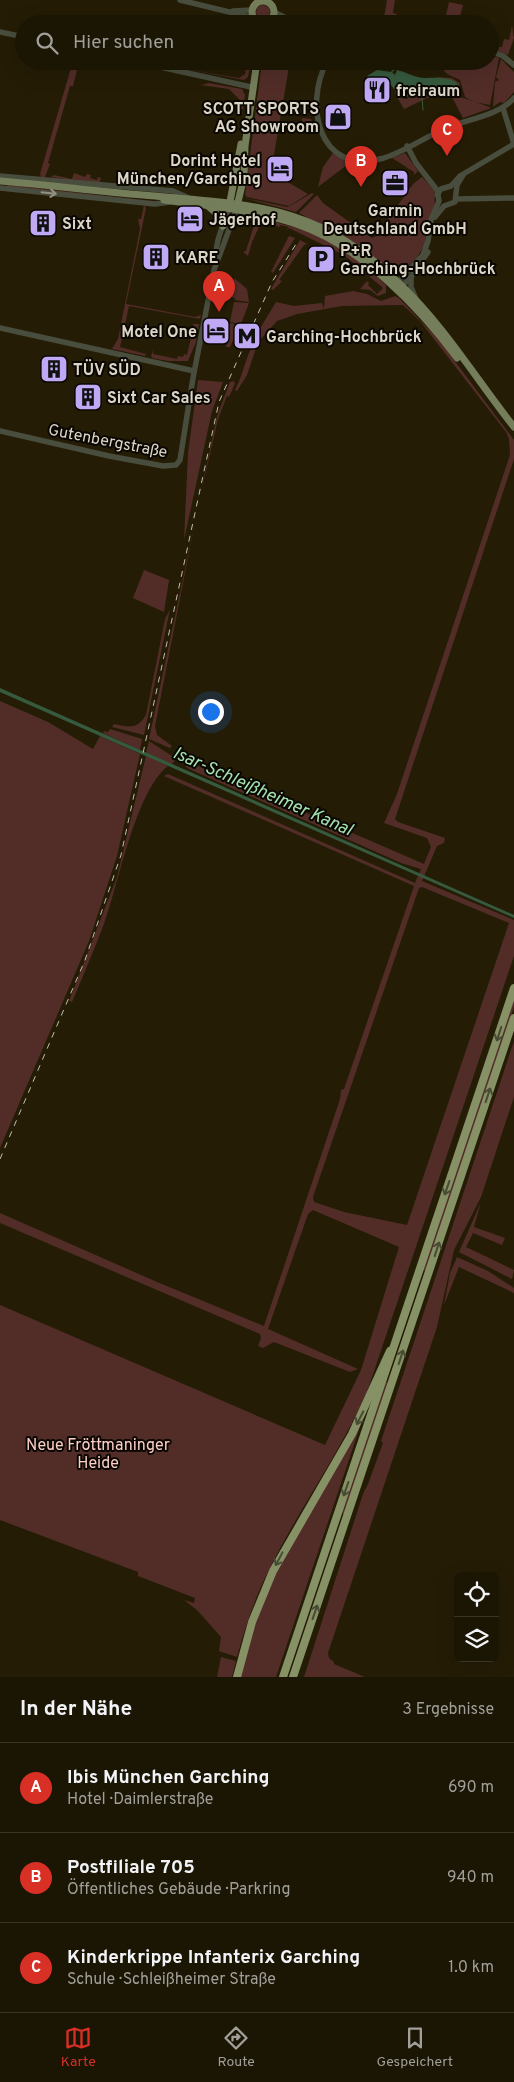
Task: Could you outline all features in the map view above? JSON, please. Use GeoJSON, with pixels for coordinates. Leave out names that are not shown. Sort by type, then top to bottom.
{"type":"FeatureCollection","features":[{"type":"Feature","properties":{"kind":"highway"},"geometry":{"type":"LineString","coordinates":[[283,1677],[514,988]]}},
{"type":"Feature","properties":{"kind":"highway"},"geometry":{"type":"LineString","coordinates":[[295,1677],[300,1654],[514,1018]]}},
{"type":"Feature","properties":{"kind":"highway"},"geometry":{"type":"LineString","coordinates":[[237,1677],[248,1635],[273,1571],[352,1434],[384,1359],[395,1343]]}},
{"type":"Feature","properties":{"kind":"main road"},"geometry":{"type":"LineString","coordinates":[[254,15],[253,12],[258,3],[268,2],[270,15]]}},
{"type":"Feature","properties":{"kind":"main road"},"geometry":{"type":"LineString","coordinates":[[233,206],[255,70]]}},
{"type":"Feature","properties":{"kind":"main road"},"geometry":{"type":"LineString","coordinates":[[0,182],[147,196],[189,198],[233,206],[322,234],[358,256],[417,302],[442,329],[514,427]]}},
{"type":"Feature","properties":{"kind":"main road"},"geometry":{"type":"LineString","coordinates":[[147,196],[208,206],[233,206]]}},
{"type":"Feature","properties":{"kind":"main road"},"geometry":{"type":"LineString","coordinates":[[208,206],[218,215],[223,226]]}},
{"type":"Feature","properties":{"kind":"main road"},"geometry":{"type":"LineString","coordinates":[[397,287],[441,338],[514,434]]}},
{"type":"Feature","properties":{"kind":"street"},"geometry":{"type":"LineString","coordinates":[[180,0],[241,15]]}},
{"type":"Feature","properties":{"kind":"street"},"geometry":{"type":"LineString","coordinates":[[231,11],[250,10],[258,3]]}},
{"type":"Feature","properties":{"kind":"street"},"geometry":{"type":"LineString","coordinates":[[0,32],[15,35]]}},
{"type":"Feature","properties":{"kind":"street"},"geometry":{"type":"LineString","coordinates":[[499,54],[514,65]]}},
{"type":"Feature","properties":{"kind":"street"},"geometry":{"type":"LineString","coordinates":[[173,70],[252,88]]}},
{"type":"Feature","properties":{"kind":"street"},"geometry":{"type":"LineString","coordinates":[[323,70],[316,115],[321,134],[331,148],[350,157],[372,160],[388,156],[448,127],[503,108],[514,98]]}},
{"type":"Feature","properties":{"kind":"street"},"geometry":{"type":"LineString","coordinates":[[397,287],[422,255],[428,241],[431,220],[438,198],[446,187],[514,144],[512,129],[503,108]]}},
{"type":"Feature","properties":{"kind":"street"},"geometry":{"type":"LineString","coordinates":[[407,146],[444,206]]}},
{"type":"Feature","properties":{"kind":"street"},"geometry":{"type":"LineString","coordinates":[[397,287],[412,277],[426,257],[431,244],[433,221],[444,206],[452,205],[456,196],[457,185],[463,175]]}},
{"type":"Feature","properties":{"kind":"street"},"geometry":{"type":"LineString","coordinates":[[0,176],[173,191],[189,198]]}},
{"type":"Feature","properties":{"kind":"street"},"geometry":{"type":"LineString","coordinates":[[430,181],[446,187],[456,196],[514,198]]}},
{"type":"Feature","properties":{"kind":"street"},"geometry":{"type":"LineString","coordinates":[[0,188],[155,204],[172,201]]}},
{"type":"Feature","properties":{"kind":"street"},"geometry":{"type":"LineString","coordinates":[[217,261],[216,252],[223,226],[233,206]]}},
{"type":"Feature","properties":{"kind":"street"},"geometry":{"type":"LineString","coordinates":[[0,328],[194,371],[217,261],[233,206]]}},
{"type":"Feature","properties":{"kind":"street"},"geometry":{"type":"LineString","coordinates":[[412,277],[411,285],[417,302]]}},
{"type":"Feature","properties":{"kind":"street","name":"Gutenbergstraße"},"geometry":{"type":"LineString","coordinates":[[0,431],[118,458],[163,466],[176,465],[180,460],[194,371]]}},
{"type":"Feature","properties":{"kind":"green space"},"geometry":{"type":"Polygon","coordinates":[[[387,0],[395,0],[393,13],[397,15],[384,15],[387,0]]]}},
{"type":"Feature","properties":{"kind":"green space"},"geometry":{"type":"Polygon","coordinates":[[[449,2],[463,5],[460,15],[446,15],[449,2]]]}},
{"type":"Feature","properties":{"kind":"green space"},"geometry":{"type":"Polygon","coordinates":[[[260,5],[266,5],[270,9],[270,15],[256,15],[256,9],[260,5]]]}},
{"type":"Feature","properties":{"kind":"green space"},"geometry":{"type":"Polygon","coordinates":[[[512,26],[514,38],[508,55],[499,51],[499,47],[502,47],[504,39],[509,40],[512,26]]]}},
{"type":"Feature","properties":{"kind":"green space"},"geometry":{"type":"Polygon","coordinates":[[[501,59],[514,72],[514,92],[504,103],[500,102],[493,107],[495,82],[499,80],[496,77],[501,59]]]}},
{"type":"Feature","properties":{"kind":"green space"},"geometry":{"type":"Polygon","coordinates":[[[70,70],[77,70],[73,86],[70,86],[48,163],[50,164],[45,177],[41,177],[40,174],[70,70]]]}},
{"type":"Feature","properties":{"kind":"green space"},"geometry":{"type":"Polygon","coordinates":[[[190,70],[239,78],[245,74],[246,70],[249,70],[248,77],[244,80],[190,70]]]}},
{"type":"Feature","properties":{"kind":"green space"},"geometry":{"type":"Polygon","coordinates":[[[261,70],[288,70],[271,172],[308,194],[289,206],[245,195],[261,70]]]}},
{"type":"Feature","properties":{"kind":"green space"},"geometry":{"type":"Polygon","coordinates":[[[444,70],[497,70],[490,105],[474,102],[465,97],[460,80],[444,70]]]}},
{"type":"Feature","properties":{"kind":"green space"},"geometry":{"type":"Polygon","coordinates":[[[436,77],[452,78],[460,83],[459,93],[427,98],[404,109],[397,97],[406,99],[424,91],[442,91],[457,87],[436,77]]]}},
{"type":"Feature","properties":{"kind":"green space"},"geometry":{"type":"Polygon","coordinates":[[[209,83],[242,89],[245,95],[243,109],[239,108],[241,101],[229,89],[201,85],[209,83]]]}},
{"type":"Feature","properties":{"kind":"green space"},"geometry":{"type":"Polygon","coordinates":[[[451,95],[471,100],[491,108],[463,118],[451,95]]]}},
{"type":"Feature","properties":{"kind":"green space"},"geometry":{"type":"Polygon","coordinates":[[[302,118],[311,119],[314,128],[300,133],[302,118]]]}},
{"type":"Feature","properties":{"kind":"green space"},"geometry":{"type":"Polygon","coordinates":[[[333,153],[352,161],[318,187],[323,167],[333,153]]]}},
{"type":"Feature","properties":{"kind":"green space"},"geometry":{"type":"Polygon","coordinates":[[[405,153],[418,171],[414,175],[414,172],[392,158],[405,153]]]}},
{"type":"Feature","properties":{"kind":"green space"},"geometry":{"type":"Polygon","coordinates":[[[74,173],[85,177],[87,174],[91,175],[90,178],[97,180],[98,177],[101,178],[99,184],[51,177],[54,175],[72,179],[74,173]]]}},
{"type":"Feature","properties":{"kind":"green space"},"geometry":{"type":"Polygon","coordinates":[[[422,177],[434,190],[435,206],[427,224],[425,244],[416,259],[398,275],[343,237],[299,213],[317,195],[323,203],[372,238],[380,234],[386,237],[388,234],[383,226],[413,184],[422,177]]]}},
{"type":"Feature","properties":{"kind":"green space"},"geometry":{"type":"Polygon","coordinates":[[[9,185],[162,202],[3,187],[9,185]]]}},
{"type":"Feature","properties":{"kind":"green space"},"geometry":{"type":"Polygon","coordinates":[[[312,193],[314,194],[296,212],[244,198],[288,207],[312,193]]]}},
{"type":"Feature","properties":{"kind":"green space"},"geometry":{"type":"Polygon","coordinates":[[[144,205],[146,208],[126,304],[195,317],[201,315],[200,319],[129,306],[120,347],[146,354],[145,356],[112,349],[118,339],[140,229],[138,219],[141,219],[144,205]]]}},
{"type":"Feature","properties":{"kind":"green space"},"geometry":{"type":"Polygon","coordinates":[[[244,216],[261,218],[302,230],[328,241],[375,275],[386,285],[386,293],[378,296],[370,290],[360,289],[367,281],[368,285],[377,294],[383,288],[344,255],[289,228],[287,230],[288,227],[281,225],[279,227],[262,221],[248,256],[243,252],[246,251],[254,225],[252,221],[242,218],[244,216]]]}},
{"type":"Feature","properties":{"kind":"green space"},"geometry":{"type":"Polygon","coordinates":[[[289,236],[295,238],[273,273],[271,272],[289,236]]]}},
{"type":"Feature","properties":{"kind":"green space"},"geometry":{"type":"Polygon","coordinates":[[[300,240],[307,244],[304,245],[279,280],[282,281],[273,290],[271,289],[300,240]]]}},
{"type":"Feature","properties":{"kind":"green space"},"geometry":{"type":"Polygon","coordinates":[[[234,278],[247,289],[249,302],[235,300],[235,298],[231,297],[234,278]]]}},
{"type":"Feature","properties":{"kind":"green space","name":"Neue Fröttmaninger Heide"},"geometry":{"type":"Polygon","coordinates":[[[353,291],[367,294],[381,301],[395,296],[399,298],[439,340],[514,440],[514,459],[395,819],[398,822],[445,838],[444,843],[437,846],[422,881],[514,920],[514,956],[367,1392],[344,1438],[292,1527],[263,1582],[250,1614],[237,1657],[219,1651],[221,1637],[197,1610],[184,1600],[194,1603],[195,1598],[138,1576],[138,1572],[0,1520],[0,1305],[325,1445],[361,1370],[399,1247],[313,1210],[308,1214],[268,1329],[358,1369],[350,1372],[274,1342],[263,1348],[258,1346],[261,1338],[260,1334],[0,1223],[0,1213],[157,1282],[264,1326],[340,1099],[341,1090],[344,1089],[414,886],[164,776],[168,774],[415,883],[421,869],[401,863],[189,769],[185,766],[187,764],[182,759],[424,864],[431,847],[427,838],[384,823],[397,794],[510,455],[509,439],[506,432],[420,321],[403,305],[342,306],[297,314],[277,321],[258,342],[247,375],[237,391],[235,390],[251,348],[259,338],[256,335],[276,302],[294,306],[322,303],[324,309],[325,296],[353,291]],[[422,887],[419,888],[313,1197],[314,1202],[344,1212],[407,1225],[509,923],[422,887]]]}},
{"type":"Feature","properties":{"kind":"green space"},"geometry":{"type":"Polygon","coordinates":[[[234,302],[249,303],[241,324],[230,322],[234,302]]]}},
{"type":"Feature","properties":{"kind":"green space"},"geometry":{"type":"Polygon","coordinates":[[[230,323],[240,325],[230,347],[226,347],[230,323]]]}},
{"type":"Feature","properties":{"kind":"green space"},"geometry":{"type":"Polygon","coordinates":[[[191,324],[199,324],[196,342],[188,361],[168,361],[152,358],[154,348],[153,354],[177,359],[178,356],[183,357],[184,354],[187,355],[194,325],[191,324]]]}},
{"type":"Feature","properties":{"kind":"green space"},"geometry":{"type":"Polygon","coordinates":[[[198,380],[223,382],[212,411],[184,540],[188,453],[198,380]]]}},
{"type":"Feature","properties":{"kind":"green space"},"geometry":{"type":"Polygon","coordinates":[[[233,381],[235,383],[229,397],[227,396],[218,419],[200,497],[217,416],[230,382],[233,381]]]}},
{"type":"Feature","properties":{"kind":"green space"},"geometry":{"type":"Polygon","coordinates":[[[195,522],[155,726],[157,735],[172,746],[170,748],[149,739],[195,522]]]}},
{"type":"Feature","properties":{"kind":"green space"},"geometry":{"type":"Polygon","coordinates":[[[144,570],[169,580],[164,612],[133,598],[144,570]]]}},
{"type":"Feature","properties":{"kind":"green space"},"geometry":{"type":"Polygon","coordinates":[[[170,609],[144,735],[112,727],[114,724],[136,725],[146,715],[165,619],[170,609]]]}},
{"type":"Feature","properties":{"kind":"green space"},"geometry":{"type":"Polygon","coordinates":[[[0,701],[48,722],[93,749],[100,736],[140,754],[117,856],[89,941],[0,1148],[0,701]]]}},
{"type":"Feature","properties":{"kind":"green space"},"geometry":{"type":"Polygon","coordinates":[[[110,729],[142,739],[140,750],[103,733],[104,731],[108,732],[110,729]]]}},
{"type":"Feature","properties":{"kind":"green space"},"geometry":{"type":"Polygon","coordinates":[[[149,741],[175,758],[174,762],[171,764],[146,753],[149,741]]]}},
{"type":"Feature","properties":{"kind":"green space"},"geometry":{"type":"Polygon","coordinates":[[[146,756],[168,766],[156,779],[137,817],[110,907],[72,1002],[69,1001],[117,877],[146,756]]]}},
{"type":"Feature","properties":{"kind":"green space"},"geometry":{"type":"Polygon","coordinates":[[[514,999],[514,1007],[426,1271],[423,1270],[514,999]]]}},
{"type":"Feature","properties":{"kind":"green space"},"geometry":{"type":"Polygon","coordinates":[[[514,1041],[514,1097],[481,1197],[454,1250],[437,1327],[328,1653],[329,1658],[334,1664],[365,1677],[304,1677],[363,1494],[383,1443],[381,1441],[514,1041]]]}},
{"type":"Feature","properties":{"kind":"green space"},"geometry":{"type":"Polygon","coordinates":[[[481,1202],[474,1227],[505,1238],[502,1245],[473,1233],[466,1247],[514,1270],[512,1279],[459,1252],[481,1202]]]}},
{"type":"Feature","properties":{"kind":"green space"},"geometry":{"type":"Polygon","coordinates":[[[457,1257],[488,1271],[514,1288],[514,1293],[459,1267],[444,1305],[450,1273],[457,1257]]]}},
{"type":"Feature","properties":{"kind":"green space"},"geometry":{"type":"Polygon","coordinates":[[[386,1382],[388,1383],[344,1514],[342,1513],[386,1382]]]}},
{"type":"Feature","properties":{"kind":"green space"},"geometry":{"type":"Polygon","coordinates":[[[364,1415],[276,1677],[239,1677],[252,1628],[272,1579],[364,1415]]]}},
{"type":"Feature","properties":{"kind":"green space"},"geometry":{"type":"Polygon","coordinates":[[[221,1657],[236,1661],[232,1677],[217,1677],[221,1657]]]}},
{"type":"Feature","properties":{"kind":"shaded area"},"geometry":{"type":"Polygon","coordinates":[[[377,70],[391,72],[395,70],[392,72],[395,75],[397,70],[423,78],[448,79],[456,82],[458,85],[442,91],[424,91],[403,98],[396,96],[395,90],[385,78],[374,84],[367,76],[377,70]]]}},
{"type":"Feature","properties":{"kind":"shaded area"},"geometry":{"type":"Polygon","coordinates":[[[0,688],[514,915],[514,918],[0,692],[0,688]]]}},
{"type":"Feature","properties":{"kind":"waterway"},"geometry":{"type":"LineString","coordinates":[[417,94],[422,98],[423,110]]}},
{"type":"Feature","properties":{"kind":"railway"},"geometry":{"type":"LineString","coordinates":[[0,1159],[85,960],[121,855],[219,402],[272,282],[298,241]]}},
{"type":"Feature","properties":{"kind":"place","name":"freiraum"},"geometry":{"type":"Point","coordinates":[377,90]}},
{"type":"Feature","properties":{"kind":"place","name":"SCOTT SPORTS AG Showroom"},"geometry":{"type":"Point","coordinates":[338,117]}},
{"type":"Feature","properties":{"kind":"place","name":"Kinderkrippe Infanterix Garching"},"geometry":{"type":"Point","coordinates":[447,156]}},
{"type":"Feature","properties":{"kind":"place","name":"Dorint Hotel München/Garching"},"geometry":{"type":"Point","coordinates":[280,169]}},
{"type":"Feature","properties":{"kind":"place","name":"Garmin Deutschland GmbH"},"geometry":{"type":"Point","coordinates":[395,183]}},
{"type":"Feature","properties":{"kind":"place","name":"Postfiliale 705"},"geometry":{"type":"Point","coordinates":[361,187]}},
{"type":"Feature","properties":{"kind":"place","name":"Jägerhof"},"geometry":{"type":"Point","coordinates":[190,219]}},
{"type":"Feature","properties":{"kind":"place","name":"Sixt"},"geometry":{"type":"Point","coordinates":[43,223]}},
{"type":"Feature","properties":{"kind":"place","name":"KARE"},"geometry":{"type":"Point","coordinates":[156,257]}},
{"type":"Feature","properties":{"kind":"place","name":"P+R Garching-Hochbrück"},"geometry":{"type":"Point","coordinates":[321,259]}},
{"type":"Feature","properties":{"kind":"place","name":"Ibis München Garching"},"geometry":{"type":"Point","coordinates":[219,312]}},
{"type":"Feature","properties":{"kind":"place","name":"Motel One"},"geometry":{"type":"Point","coordinates":[216,331]}},
{"type":"Feature","properties":{"kind":"place","name":"Garching-Hochbrück"},"geometry":{"type":"Point","coordinates":[247,336]}},
{"type":"Feature","properties":{"kind":"place","name":"TÜV SÜD"},"geometry":{"type":"Point","coordinates":[54,369]}},
{"type":"Feature","properties":{"kind":"place","name":"Sixt Car Sales"},"geometry":{"type":"Point","coordinates":[88,397]}},
{"type":"Feature","properties":{"kind":"water label","name":"Isar-Schleißheimer Kanal"},"geometry":{"type":"Point","coordinates":[263,791]}}]}
